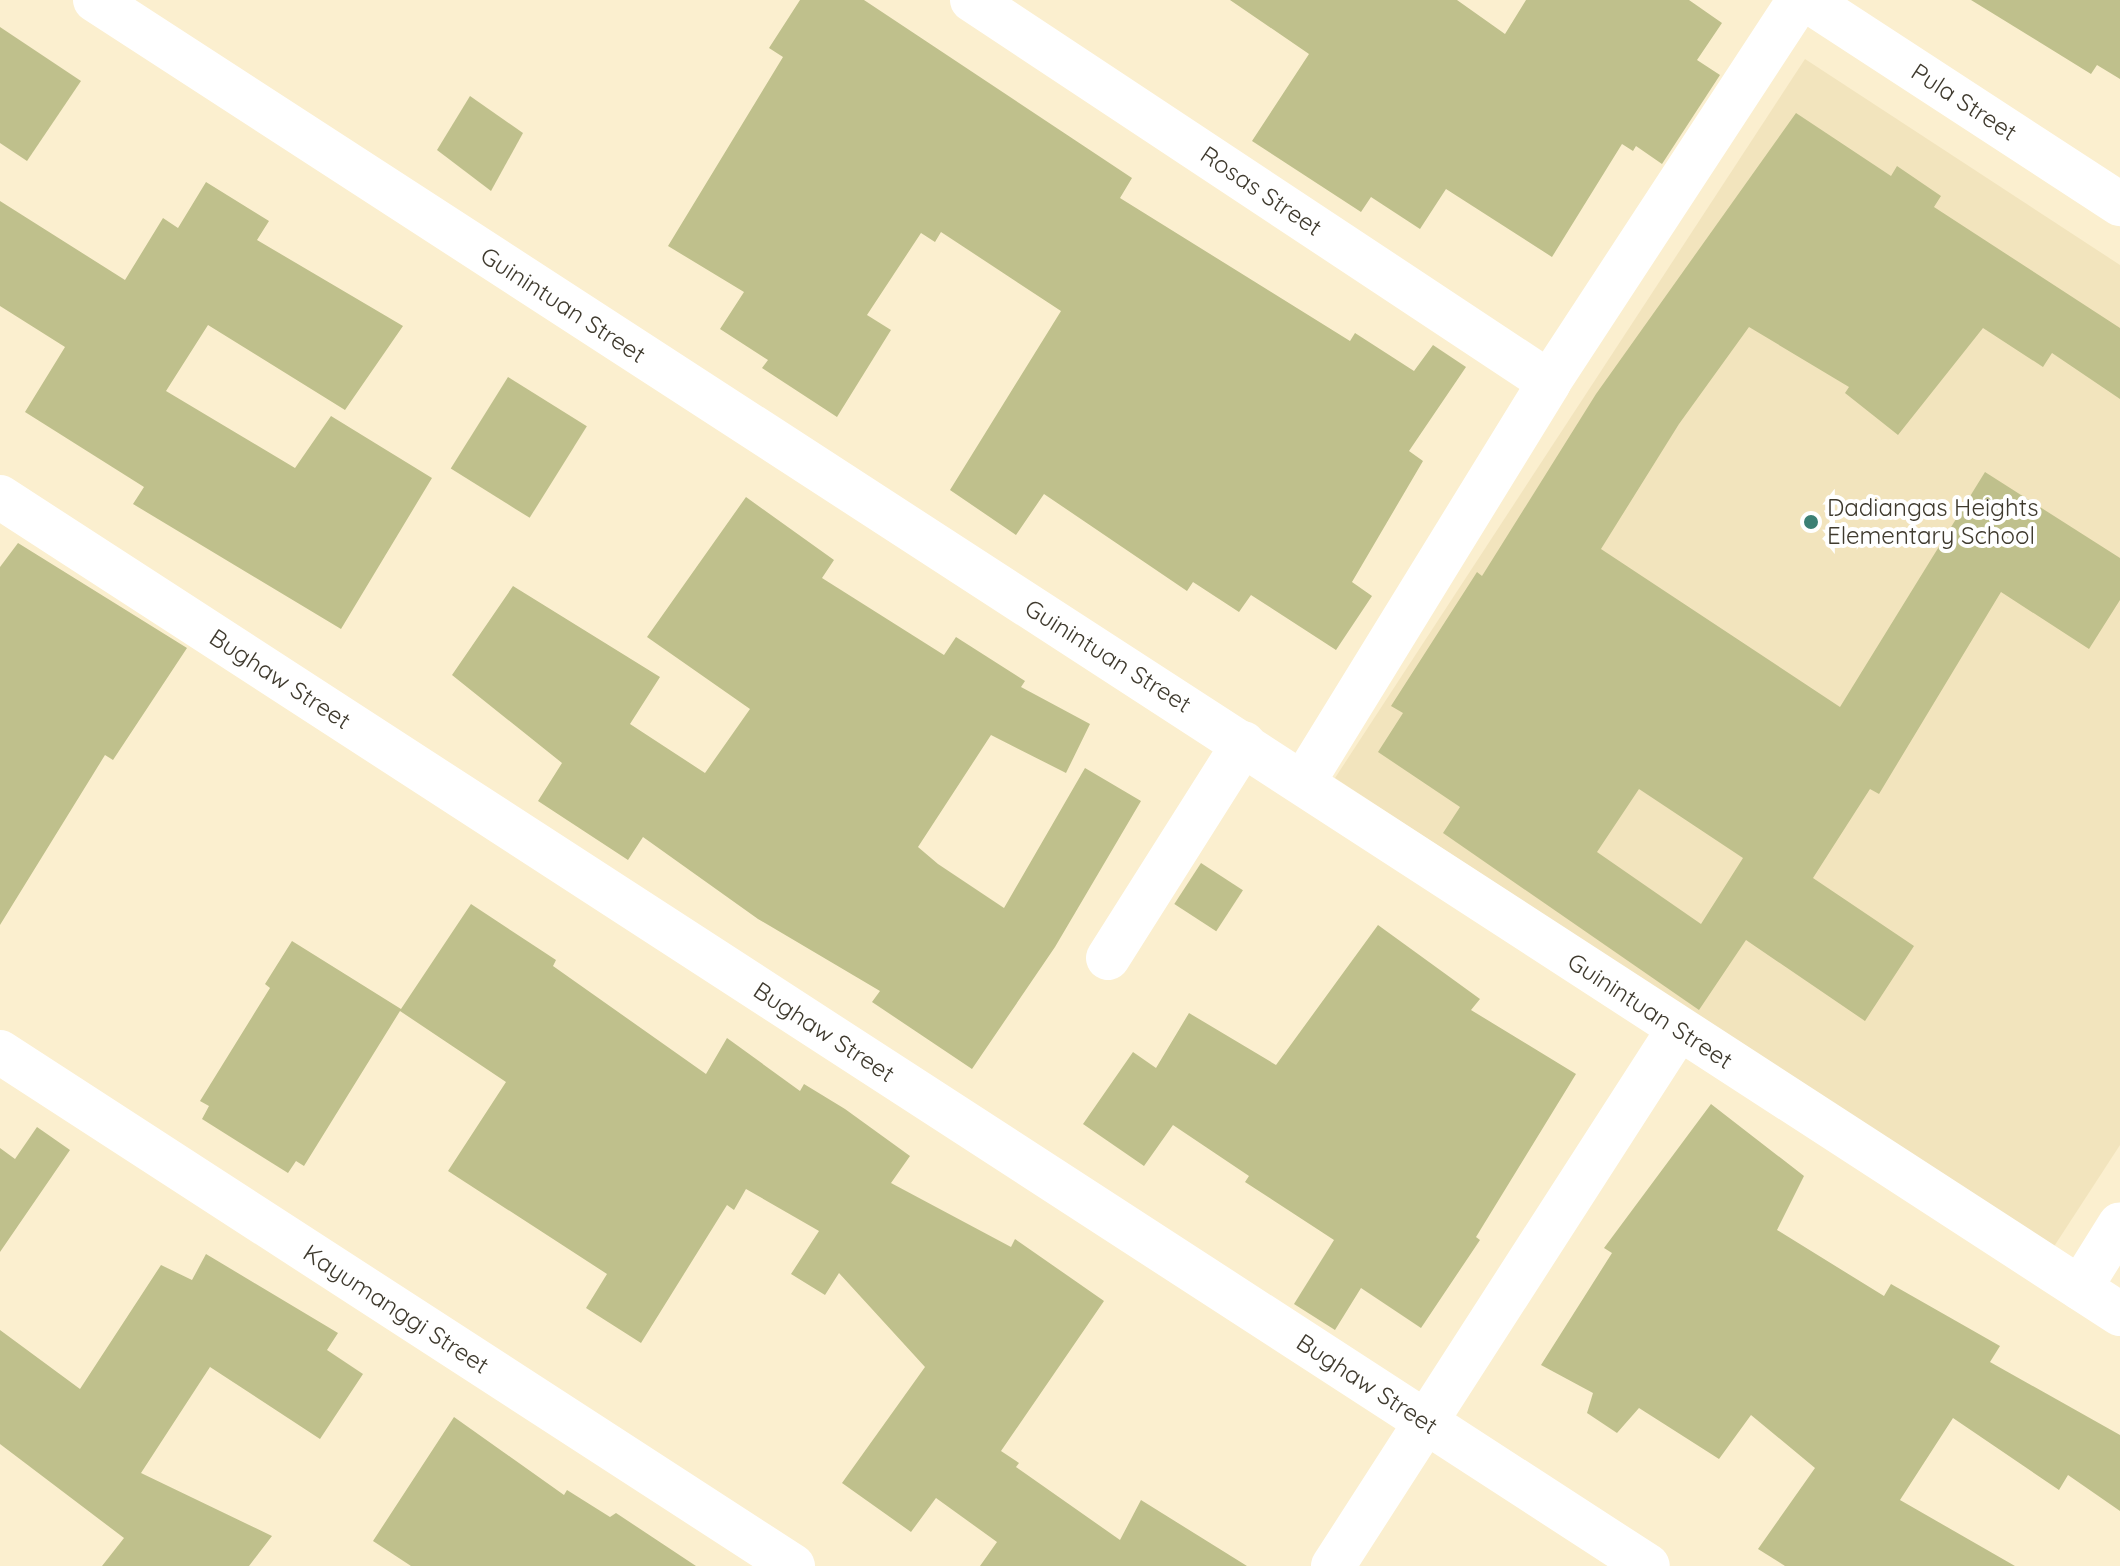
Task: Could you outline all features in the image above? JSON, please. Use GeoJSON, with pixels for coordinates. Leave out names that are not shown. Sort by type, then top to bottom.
{"type":"FeatureCollection","features":[{"type":"Feature","properties":{"kind":"street","name":"Guinintuan Street"},"geometry":{"type":"LineString","coordinates":[[95,0],[1304,781],[1678,1030],[2120,1314]]}},
{"type":"Feature","properties":{"kind":"street","name":"Rosas Street"},"geometry":{"type":"LineString","coordinates":[[972,0],[1549,382]]}},
{"type":"Feature","properties":{"kind":"street"},"geometry":{"type":"LineString","coordinates":[[1304,781],[1549,382],[1799,0]]}},
{"type":"Feature","properties":{"kind":"street","name":"Pula Street"},"geometry":{"type":"LineString","coordinates":[[1807,0],[2120,204]]}},
{"type":"Feature","properties":{"kind":"street","name":"Bughaw Street"},"geometry":{"type":"LineString","coordinates":[[0,497],[1648,1566]]}},
{"type":"Feature","properties":{"kind":"street"},"geometry":{"type":"LineString","coordinates":[[1108,958],[1244,743]]}},
{"type":"Feature","properties":{"kind":"street"},"geometry":{"type":"LineString","coordinates":[[1333,1566],[1678,1030]]}},
{"type":"Feature","properties":{"kind":"street","name":"Kayumanggi Street"},"geometry":{"type":"LineString","coordinates":[[0,1052],[793,1566]]}},
{"type":"Feature","properties":{"kind":"street"},"geometry":{"type":"LineString","coordinates":[[2080,1288],[2120,1224]]}},
{"type":"Feature","properties":{"kind":"shaded area","name":"Dadiangas Heights Elementary School"},"geometry":{"type":"Polygon","coordinates":[[[1805,59],[2120,265],[2120,1145],[2053,1248],[1335,778],[1805,59]]]}},
{"type":"Feature","properties":{"kind":"building"},"geometry":{"type":"Polygon","coordinates":[[[800,0],[864,0],[1132,178],[1120,198],[1350,341],[1355,333],[1414,371],[1433,345],[1466,367],[1409,451],[1423,461],[1352,582],[1372,596],[1336,650],[1251,595],[1239,612],[1193,582],[1187,591],[1044,494],[1016,535],[950,490],[1061,311],[941,232],[935,242],[921,233],[867,315],[891,330],[837,417],[762,368],[768,360],[720,329],[744,292],[668,246],[783,57],[769,48],[800,0]]]}},
{"type":"Feature","properties":{"kind":"building"},"geometry":{"type":"Polygon","coordinates":[[[1230,0],[1457,0],[1505,34],[1526,0],[1689,0],[1722,23],[1697,60],[1720,75],[1662,164],[1636,146],[1633,151],[1622,144],[1552,257],[1446,189],[1420,229],[1371,197],[1361,212],[1252,141],[1309,54],[1230,0]]]}},
{"type":"Feature","properties":{"kind":"building"},"geometry":{"type":"Polygon","coordinates":[[[1971,0],[2120,0],[2120,79],[2097,65],[2091,74],[1971,0]]]}},
{"type":"Feature","properties":{"kind":"building"},"geometry":{"type":"Polygon","coordinates":[[[0,27],[81,81],[27,161],[0,143],[0,27]]]}},
{"type":"Feature","properties":{"kind":"building"},"geometry":{"type":"Polygon","coordinates":[[[470,96],[523,133],[491,191],[437,150],[470,96]]]}},
{"type":"Feature","properties":{"kind":"building"},"geometry":{"type":"Polygon","coordinates":[[[1796,113],[1891,176],[1897,166],[1941,196],[1934,207],[2120,328],[2120,399],[2052,353],[2043,367],[1983,328],[1898,435],[1845,393],[1849,387],[1749,327],[1679,424],[1601,549],[1840,707],[1985,472],[2120,558],[2120,600],[2089,649],[2001,592],[1879,794],[1870,789],[1813,878],[1914,946],[1865,1021],[1746,940],[1699,1010],[1443,833],[1460,807],[1378,752],[1403,713],[1391,706],[1477,572],[1482,576],[1596,394],[1796,113]],[[1639,789],[1597,852],[1701,924],[1743,858],[1639,789]]]}},
{"type":"Feature","properties":{"kind":"building"},"geometry":{"type":"Polygon","coordinates":[[[206,182],[269,221],[257,240],[403,326],[345,410],[208,325],[166,391],[295,468],[331,416],[432,478],[341,629],[133,504],[144,487],[25,412],[65,347],[0,306],[0,201],[125,280],[163,218],[178,228],[206,182]]]}},
{"type":"Feature","properties":{"kind":"building"},"geometry":{"type":"Polygon","coordinates":[[[508,377],[587,426],[530,518],[451,469],[508,377]]]}},
{"type":"Feature","properties":{"kind":"building"},"geometry":{"type":"Polygon","coordinates":[[[746,497],[834,560],[822,578],[944,655],[956,637],[1025,681],[1021,687],[1090,724],[1066,773],[991,735],[918,847],[938,864],[1004,908],[1085,768],[1141,801],[1055,947],[972,1069],[872,1002],[880,991],[758,919],[643,837],[628,860],[538,801],[562,763],[452,675],[513,586],[660,677],[630,724],[705,773],[750,709],[647,637],[746,497]]]}},
{"type":"Feature","properties":{"kind":"building"},"geometry":{"type":"Polygon","coordinates":[[[18,543],[187,648],[113,760],[105,755],[0,925],[0,567],[18,543]]]}},
{"type":"Feature","properties":{"kind":"building"},"geometry":{"type":"Polygon","coordinates":[[[1201,863],[1243,890],[1216,931],[1174,904],[1201,863]]]}},
{"type":"Feature","properties":{"kind":"building"},"geometry":{"type":"Polygon","coordinates":[[[471,904],[556,960],[553,966],[706,1074],[727,1038],[800,1091],[804,1084],[845,1109],[910,1156],[891,1183],[1011,1247],[1015,1239],[1104,1301],[1001,1451],[1019,1463],[1016,1467],[1120,1540],[1141,1500],[1247,1566],[980,1566],[997,1542],[936,1498],[911,1532],[842,1483],[925,1367],[839,1273],[825,1295],[791,1274],[819,1231],[746,1189],[734,1210],[727,1205],[641,1343],[586,1308],[607,1274],[448,1171],[506,1082],[400,1011],[304,1166],[296,1161],[288,1173],[202,1119],[209,1106],[200,1101],[270,988],[265,984],[292,941],[401,1009],[471,904]]]}},
{"type":"Feature","properties":{"kind":"building"},"geometry":{"type":"Polygon","coordinates":[[[1378,925],[1480,999],[1471,1010],[1576,1074],[1476,1237],[1480,1240],[1421,1328],[1361,1288],[1335,1330],[1294,1304],[1334,1240],[1245,1182],[1249,1176],[1173,1125],[1144,1166],[1083,1124],[1133,1052],[1156,1068],[1189,1013],[1276,1065],[1378,925]]]}},
{"type":"Feature","properties":{"kind":"building"},"geometry":{"type":"Polygon","coordinates":[[[1711,1104],[1804,1176],[1777,1230],[1884,1296],[1891,1284],[2000,1346],[1990,1362],[2120,1435],[2120,1511],[2068,1475],[2059,1490],[1953,1418],[1900,1500],[2015,1566],[1785,1566],[1758,1549],[1815,1468],[1751,1415],[1719,1459],[1639,1408],[1617,1433],[1587,1413],[1593,1393],[1541,1365],[1612,1253],[1604,1248],[1711,1104]]]}},
{"type":"Feature","properties":{"kind":"building"},"geometry":{"type":"Polygon","coordinates":[[[37,1127],[70,1150],[0,1252],[0,1148],[15,1159],[37,1127]]]}},
{"type":"Feature","properties":{"kind":"building"},"geometry":{"type":"Polygon","coordinates":[[[206,1254],[338,1333],[327,1350],[363,1374],[320,1439],[210,1367],[141,1473],[272,1536],[249,1566],[102,1566],[124,1538],[0,1444],[0,1330],[80,1389],[161,1265],[192,1280],[206,1254]]]}},
{"type":"Feature","properties":{"kind":"building"},"geometry":{"type":"Polygon","coordinates":[[[454,1417],[564,1495],[567,1490],[610,1517],[616,1513],[696,1566],[411,1566],[373,1541],[454,1417]]]}},
{"type":"Feature","properties":{"kind":"place","name":"Dadiangas Heights Elementary School"},"geometry":{"type":"Point","coordinates":[1811,522]}}]}
